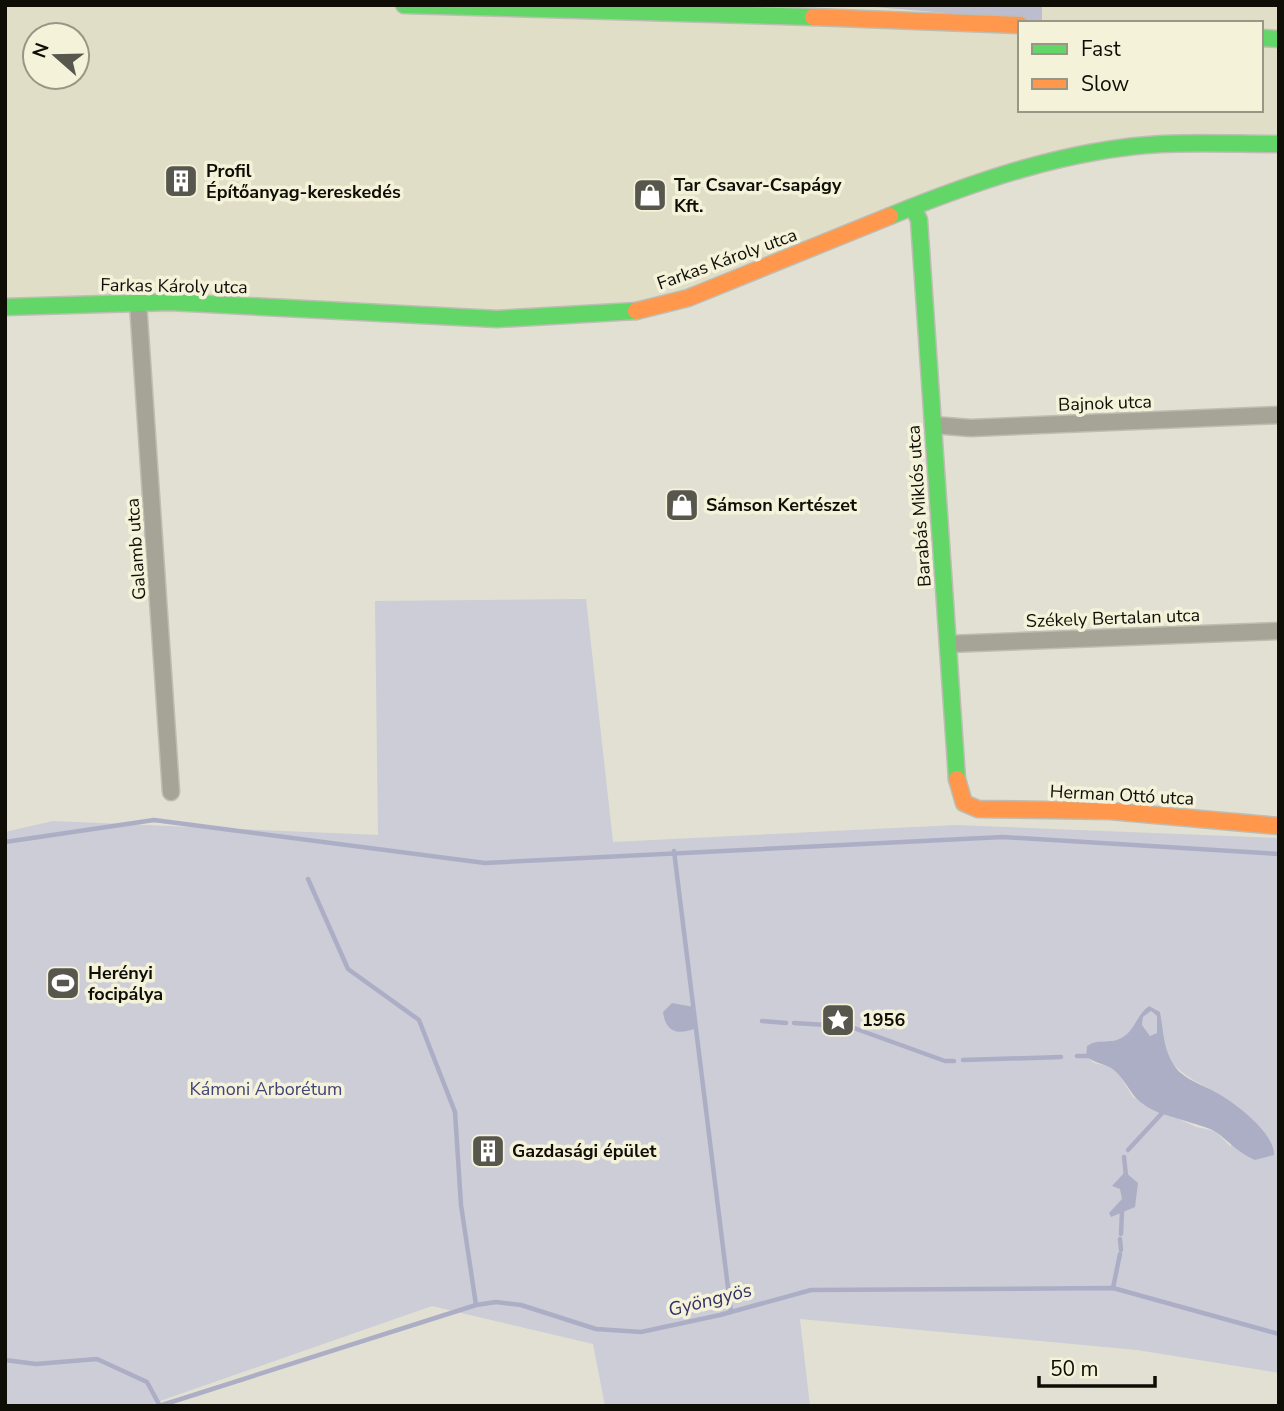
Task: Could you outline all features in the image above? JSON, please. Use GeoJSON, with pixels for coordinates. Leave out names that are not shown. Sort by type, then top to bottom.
{"type":"FeatureCollection","features":[{"type":"Feature","properties":{"kind":"street"},"geometry":{"type":"LineString","coordinates":[[404,5],[742,13],[1018,25]]}},
{"type":"Feature","properties":{"kind":"street","name":"Farkas Károly utca"},"geometry":{"type":"LineString","coordinates":[[5,307],[170,302],[497,319],[626,313],[688,298],[913,207],[999,176],[1085,154],[1161,144],[1279,144]]}},
{"type":"Feature","properties":{"kind":"street","name":"Barabás Miklós utca"},"geometry":{"type":"LineString","coordinates":[[913,207],[919,220],[958,787],[964,803]]}},
{"type":"Feature","properties":{"kind":"street","name":"Galamb utca"},"geometry":{"type":"LineString","coordinates":[[138,303],[171,792]]}},
{"type":"Feature","properties":{"kind":"street","name":"Bajnok utca"},"geometry":{"type":"LineString","coordinates":[[933,425],[971,428],[1279,415]]}},
{"type":"Feature","properties":{"kind":"street","name":"Székely Bertalan utca"},"geometry":{"type":"LineString","coordinates":[[948,644],[1279,631]]}},
{"type":"Feature","properties":{"kind":"street","name":"Herman Ottó utca"},"geometry":{"type":"LineString","coordinates":[[964,803],[978,810],[1110,811],[1279,826]]}},
{"type":"Feature","properties":{"kind":"shaded area"},"geometry":{"type":"Polygon","coordinates":[[[5,5],[809,5],[875,7],[1042,20],[1042,5],[1279,5],[1279,138],[1118,143],[688,291],[632,305],[497,311],[5,315],[5,5]]]}},
{"type":"Feature","properties":{"kind":"shaded area"},"geometry":{"type":"Polygon","coordinates":[[[809,5],[1042,5],[1042,21],[875,7],[809,5]]]}},
{"type":"Feature","properties":{"kind":"shaded area"},"geometry":{"type":"Polygon","coordinates":[[[672,1003],[694,1007],[697,1028],[685,1032],[670,1029],[663,1012],[672,1003]]]}},
{"type":"Feature","properties":{"kind":"shaded area"},"geometry":{"type":"Polygon","coordinates":[[[1149,1006],[1160,1012],[1166,1048],[1176,1068],[1189,1079],[1212,1090],[1243,1111],[1268,1137],[1274,1155],[1255,1160],[1216,1132],[1147,1107],[1137,1099],[1114,1070],[1086,1056],[1087,1046],[1125,1036],[1149,1006]],[[1151,1011],[1143,1017],[1142,1025],[1150,1036],[1157,1033],[1157,1016],[1151,1011]]]}},
{"type":"Feature","properties":{"kind":"shaded area"},"geometry":{"type":"Polygon","coordinates":[[[1125,1172],[1138,1183],[1135,1207],[1111,1217],[1109,1213],[1122,1199],[1120,1189],[1112,1186],[1125,1172]]]}},
{"type":"Feature","properties":{"kind":"green space","name":"Kámoni Arborétum"},"geometry":{"type":"Polygon","coordinates":[[[586,599],[613,842],[956,825],[1279,838],[1279,1373],[1137,1350],[800,1319],[810,1406],[605,1406],[593,1344],[432,1306],[157,1402],[156,1406],[5,1406],[5,832],[53,821],[378,835],[375,601],[586,599]],[[1148,1006],[1125,1036],[1087,1046],[1086,1056],[1094,1063],[1108,1066],[1118,1073],[1133,1097],[1196,1127],[1215,1131],[1231,1147],[1231,1104],[1185,1075],[1170,1060],[1163,1046],[1160,1012],[1148,1006]]]}},
{"type":"Feature","properties":{"kind":"green space"},"geometry":{"type":"Polygon","coordinates":[[[1151,1011],[1157,1016],[1157,1033],[1150,1036],[1142,1025],[1143,1017],[1151,1011]]]}},
{"type":"Feature","properties":{"kind":"waterway"},"geometry":{"type":"LineString","coordinates":[[5,842],[154,820],[485,863],[1003,837],[1279,854]]}},
{"type":"Feature","properties":{"kind":"waterway"},"geometry":{"type":"LineString","coordinates":[[674,851],[731,1312]]}},
{"type":"Feature","properties":{"kind":"waterway"},"geometry":{"type":"LineString","coordinates":[[308,879],[348,969],[419,1020],[455,1112],[461,1205],[476,1305]]}},
{"type":"Feature","properties":{"kind":"waterway"},"geometry":{"type":"LineString","coordinates":[[762,1021],[786,1023]]}},
{"type":"Feature","properties":{"kind":"waterway"},"geometry":{"type":"LineString","coordinates":[[794,1023],[843,1026]]}},
{"type":"Feature","properties":{"kind":"waterway"},"geometry":{"type":"LineString","coordinates":[[851,1027],[945,1061],[954,1061]]}},
{"type":"Feature","properties":{"kind":"waterway"},"geometry":{"type":"LineString","coordinates":[[1077,1056],[1091,1056]]}},
{"type":"Feature","properties":{"kind":"waterway"},"geometry":{"type":"LineString","coordinates":[[963,1060],[1061,1057]]}},
{"type":"Feature","properties":{"kind":"waterway"},"geometry":{"type":"LineString","coordinates":[[1128,1150],[1165,1110]]}},
{"type":"Feature","properties":{"kind":"waterway"},"geometry":{"type":"LineString","coordinates":[[1124,1157],[1126,1176]]}},
{"type":"Feature","properties":{"kind":"waterway"},"geometry":{"type":"LineString","coordinates":[[1121,1234],[1122,1211]]}},
{"type":"Feature","properties":{"kind":"waterway"},"geometry":{"type":"LineString","coordinates":[[1120,1239],[1121,1250]]}},
{"type":"Feature","properties":{"kind":"waterway"},"geometry":{"type":"LineString","coordinates":[[1113,1288],[1120,1254]]}},
{"type":"Feature","properties":{"kind":"waterway","name":"Gyöngyös"},"geometry":{"type":"LineString","coordinates":[[159,1406],[476,1305],[496,1302],[521,1305],[596,1329],[641,1332],[720,1315],[811,1290],[1113,1288],[1279,1334]]}},
{"type":"Feature","properties":{"kind":"waterway"},"geometry":{"type":"LineString","coordinates":[[5,1360],[36,1364],[97,1359],[147,1382],[160,1406]]}},
{"type":"Feature","properties":{"kind":"traffic: fast"},"geometry":{"type":"LineString","coordinates":[[404,5],[813,17]]}},
{"type":"Feature","properties":{"kind":"traffic: fast"},"geometry":{"type":"LineString","coordinates":[[1263,38],[1279,39]]}},
{"type":"Feature","properties":{"kind":"traffic: fast"},"geometry":{"type":"LineString","coordinates":[[890,216],[989,179],[1092,152],[1162,144],[1279,144]]}},
{"type":"Feature","properties":{"kind":"traffic: fast"},"geometry":{"type":"LineString","coordinates":[[913,207],[919,220],[957,779]]}},
{"type":"Feature","properties":{"kind":"traffic: fast"},"geometry":{"type":"LineString","coordinates":[[5,307],[170,302],[497,319],[636,311]]}},
{"type":"Feature","properties":{"kind":"traffic: slow"},"geometry":{"type":"LineString","coordinates":[[813,17],[1018,25]]}},
{"type":"Feature","properties":{"kind":"traffic: slow"},"geometry":{"type":"LineString","coordinates":[[636,311],[688,298],[890,216]]}},
{"type":"Feature","properties":{"kind":"traffic: slow"},"geometry":{"type":"LineString","coordinates":[[957,779],[964,803],[978,809],[1110,811],[1279,826]]}},
{"type":"Feature","properties":{"kind":"place","name":"Profil Építőanyag-kereskedés"},"geometry":{"type":"Point","coordinates":[181,181]}},
{"type":"Feature","properties":{"kind":"place","name":"Tar Csavar-Csapágy Kft."},"geometry":{"type":"Point","coordinates":[650,195]}},
{"type":"Feature","properties":{"kind":"place","name":"Sámson Kertészet"},"geometry":{"type":"Point","coordinates":[682,505]}},
{"type":"Feature","properties":{"kind":"place","name":"Herényi focipálya"},"geometry":{"type":"Point","coordinates":[63,983]}},
{"type":"Feature","properties":{"kind":"place","name":"1956"},"geometry":{"type":"Point","coordinates":[838,1020]}},
{"type":"Feature","properties":{"kind":"place","name":"Gazdasági épület"},"geometry":{"type":"Point","coordinates":[488,1151]}}]}
